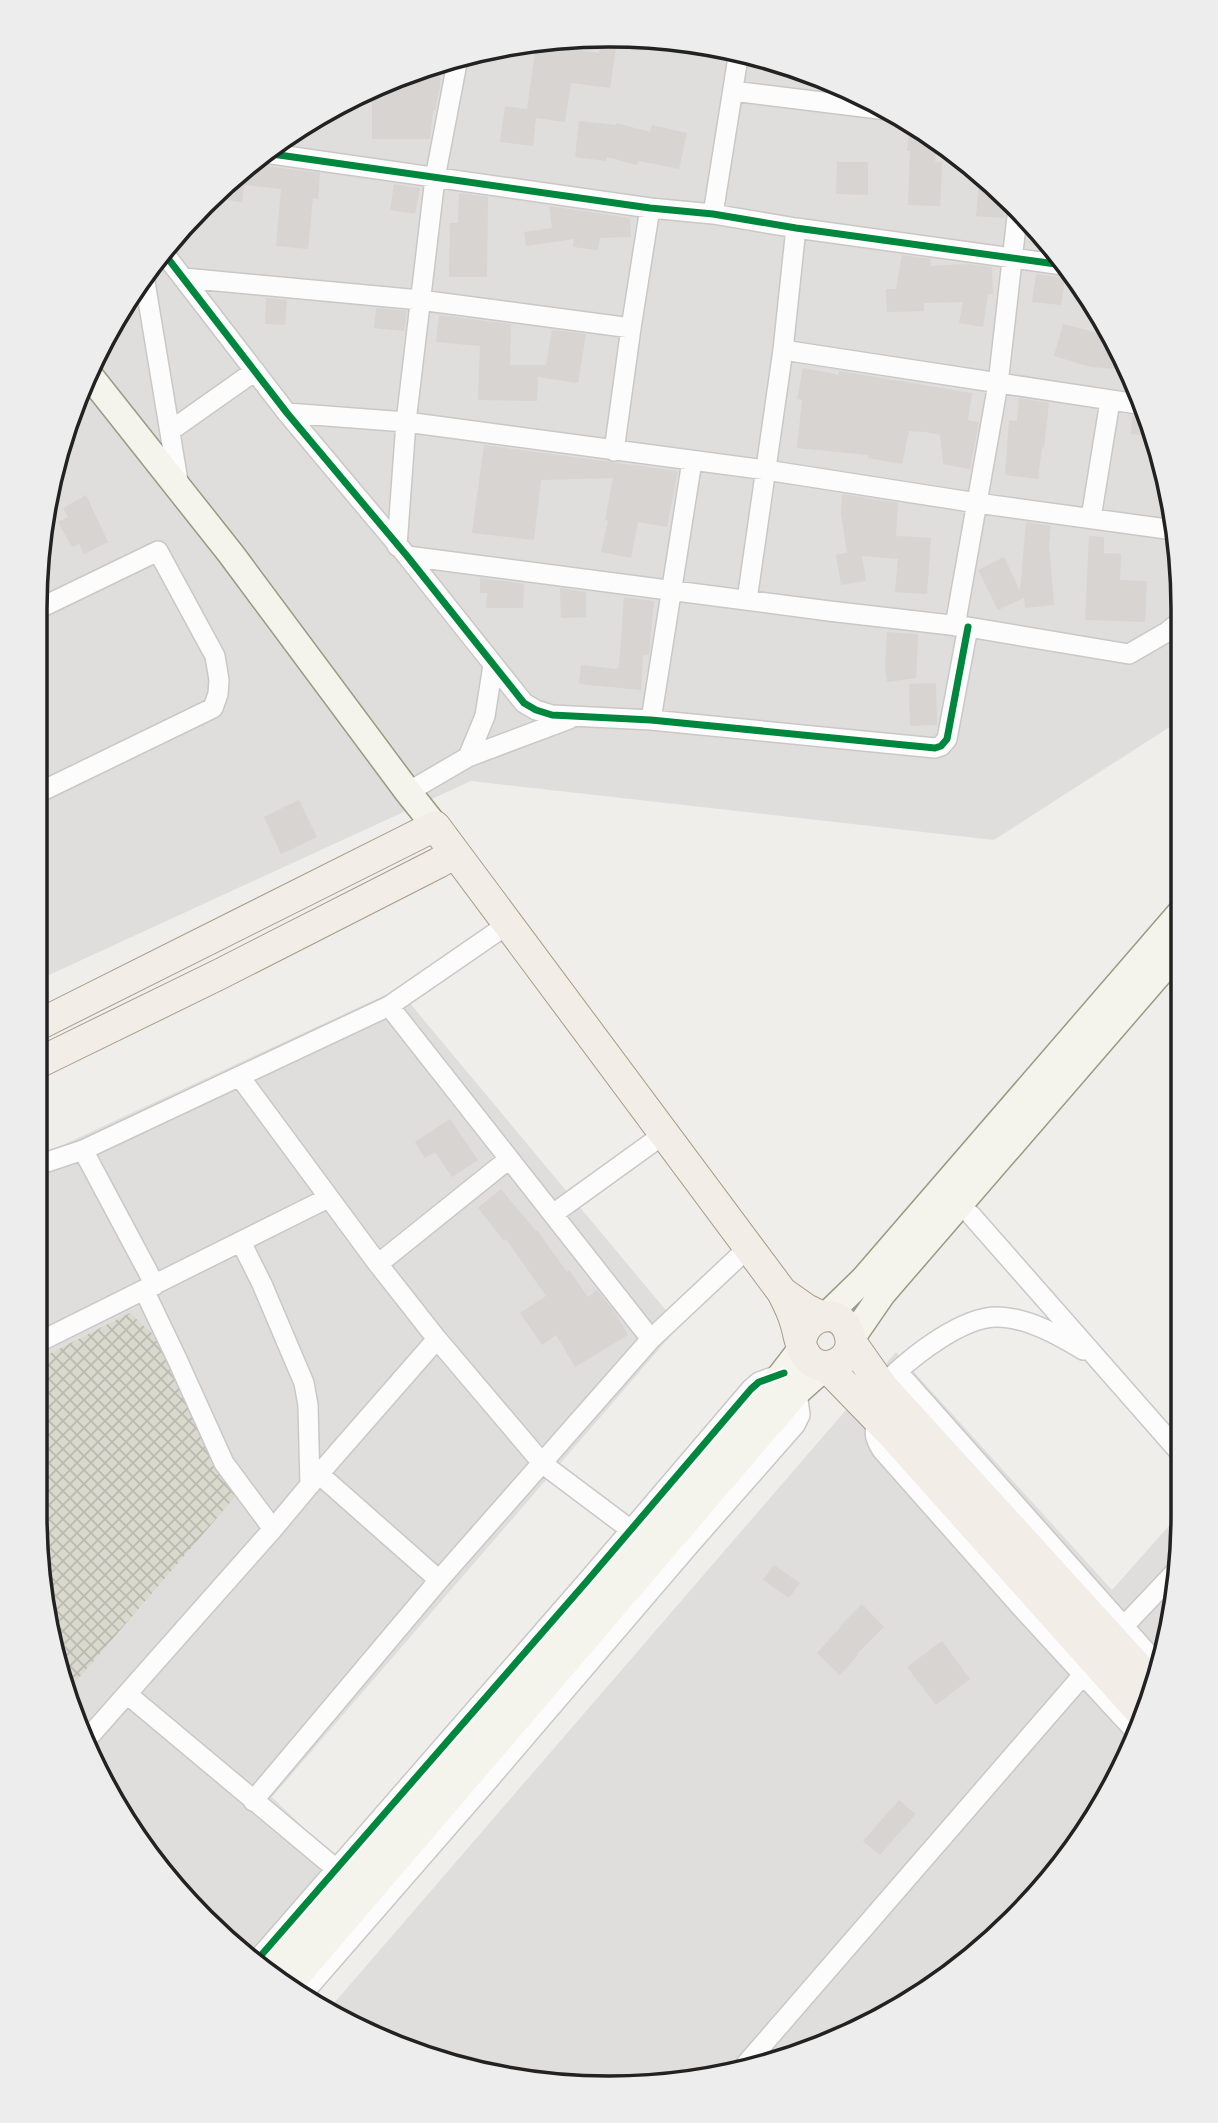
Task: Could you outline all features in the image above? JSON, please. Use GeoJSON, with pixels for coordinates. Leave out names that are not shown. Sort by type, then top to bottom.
{"type":"FeatureCollection","features":[{"type":"Feature","properties":{"kind":"main road"},"geometry":{"type":"LineString","coordinates":[[95,383],[231,554],[782,1292],[808,1359],[826,1366],[878,1419],[1136,1707]]}},
{"type":"Feature","properties":{"kind":"main road"},"geometry":{"type":"LineString","coordinates":[[47,1020],[435,826]]}},
{"type":"Feature","properties":{"kind":"main road"},"geometry":{"type":"LineString","coordinates":[[47,1059],[220,974],[455,853]]}},
{"type":"Feature","properties":{"kind":"main road"},"geometry":{"type":"LineString","coordinates":[[295,1980],[790,1383],[805,1327],[811,1321],[824,1316],[864,1279],[1171,924]]}},
{"type":"Feature","properties":{"kind":"main road"},"geometry":{"type":"LineString","coordinates":[[275,1966],[737,1430],[790,1383],[839,1362],[846,1356],[851,1340],[882,1294],[1171,960]]}},
{"type":"Feature","properties":{"kind":"main road"},"geometry":{"type":"LineString","coordinates":[[782,1292],[806,1309],[841,1321],[851,1340],[890,1378],[1147,1676]]}},
{"type":"Feature","properties":{"kind":"street"},"geometry":{"type":"LineString","coordinates":[[713,214],[733,90],[734,61]]}},
{"type":"Feature","properties":{"kind":"street"},"geometry":{"type":"LineString","coordinates":[[402,551],[406,422],[435,178],[456,68]]}},
{"type":"Feature","properties":{"kind":"street"},"geometry":{"type":"LineString","coordinates":[[733,90],[859,106]]}},
{"type":"Feature","properties":{"kind":"street"},"geometry":{"type":"LineString","coordinates":[[830,102],[843,99]]}},
{"type":"Feature","properties":{"kind":"street"},"geometry":{"type":"LineString","coordinates":[[278,155],[1052,263]]}},
{"type":"Feature","properties":{"kind":"street"},"geometry":{"type":"LineString","coordinates":[[614,451],[650,208]]}},
{"type":"Feature","properties":{"kind":"street"},"geometry":{"type":"LineString","coordinates":[[169,260],[287,413],[524,704],[552,715],[651,720],[929,748],[941,746],[947,739],[977,503],[998,384],[1017,224]]}},
{"type":"Feature","properties":{"kind":"street"},"geometry":{"type":"LineString","coordinates":[[747,600],[783,350],[796,228]]}},
{"type":"Feature","properties":{"kind":"street"},"geometry":{"type":"LineString","coordinates":[[184,278],[420,300],[631,328]]}},
{"type":"Feature","properties":{"kind":"street"},"geometry":{"type":"LineString","coordinates":[[146,291],[179,488]]}},
{"type":"Feature","properties":{"kind":"street"},"geometry":{"type":"LineString","coordinates":[[783,350],[1132,404]]}},
{"type":"Feature","properties":{"kind":"street"},"geometry":{"type":"LineString","coordinates":[[170,431],[255,371]]}},
{"type":"Feature","properties":{"kind":"street"},"geometry":{"type":"LineString","coordinates":[[1091,519],[1110,401]]}},
{"type":"Feature","properties":{"kind":"street"},"geometry":{"type":"LineString","coordinates":[[287,413],[406,422],[766,470],[1165,529]]}},
{"type":"Feature","properties":{"kind":"street"},"geometry":{"type":"LineString","coordinates":[[651,720],[692,461]]}},
{"type":"Feature","properties":{"kind":"street"},"geometry":{"type":"LineString","coordinates":[[47,605],[158,551],[212,649],[219,680],[213,708],[47,784]]}},
{"type":"Feature","properties":{"kind":"street"},"geometry":{"type":"LineString","coordinates":[[402,551],[961,627],[1129,654],[1171,629]]}},
{"type":"Feature","properties":{"kind":"street"},"geometry":{"type":"LineString","coordinates":[[468,757],[485,716],[493,665]]}},
{"type":"Feature","properties":{"kind":"street"},"geometry":{"type":"LineString","coordinates":[[408,792],[468,757],[573,717]]}},
{"type":"Feature","properties":{"kind":"street"},"geometry":{"type":"LineString","coordinates":[[47,1162],[83,1150],[389,1006],[508,924]]}},
{"type":"Feature","properties":{"kind":"street"},"geometry":{"type":"LineString","coordinates":[[389,1006],[651,1339]]}},
{"type":"Feature","properties":{"kind":"street"},"geometry":{"type":"LineString","coordinates":[[240,1077],[378,1264],[437,1339],[543,1464],[631,1530]]}},
{"type":"Feature","properties":{"kind":"street"},"geometry":{"type":"LineString","coordinates":[[553,1214],[664,1133]]}},
{"type":"Feature","properties":{"kind":"street"},"geometry":{"type":"LineString","coordinates":[[83,1150],[149,1287],[177,1359],[224,1463],[273,1529]]}},
{"type":"Feature","properties":{"kind":"street"},"geometry":{"type":"LineString","coordinates":[[378,1264],[509,1159]]}},
{"type":"Feature","properties":{"kind":"street"},"geometry":{"type":"LineString","coordinates":[[47,1338],[328,1198]]}},
{"type":"Feature","properties":{"kind":"street"},"geometry":{"type":"LineString","coordinates":[[971,1215],[1171,1443]]}},
{"type":"Feature","properties":{"kind":"street"},"geometry":{"type":"LineString","coordinates":[[241,1242],[266,1293],[304,1384],[314,1479],[439,1580]]}},
{"type":"Feature","properties":{"kind":"street"},"geometry":{"type":"LineString","coordinates":[[253,1801],[439,1580],[651,1339],[749,1247]]}},
{"type":"Feature","properties":{"kind":"street"},"geometry":{"type":"LineString","coordinates":[[1095,1358],[1049,1332],[998,1317],[981,1319],[963,1327],[916,1354],[890,1378],[1152,1658]]}},
{"type":"Feature","properties":{"kind":"street"},"geometry":{"type":"LineString","coordinates":[[92,1734],[437,1339]]}},
{"type":"Feature","properties":{"kind":"street"},"geometry":{"type":"LineString","coordinates":[[261,1955],[751,1389],[760,1382],[790,1383],[800,1415],[795,1425],[307,1987]]}},
{"type":"Feature","properties":{"kind":"street"},"geometry":{"type":"LineString","coordinates":[[878,1419],[874,1435],[883,1450],[1130,1725]]}},
{"type":"Feature","properties":{"kind":"street"},"geometry":{"type":"LineString","coordinates":[[1124,1626],[1167,1580]]}},
{"type":"Feature","properties":{"kind":"street"},"geometry":{"type":"LineString","coordinates":[[752,2058],[1083,1675]]}},
{"type":"Feature","properties":{"kind":"street"},"geometry":{"type":"LineString","coordinates":[[127,1694],[335,1868]]}},
{"type":"Feature","properties":{"kind":"shaded area"},"geometry":{"type":"Polygon","coordinates":[[[572,48],[646,48],[719,58],[754,66],[790,77],[857,105],[921,142],[951,163],[1006,212],[1055,267],[1095,328],[1128,394],[1152,464],[1166,536],[1171,609],[1171,726],[994,840],[471,781],[47,976],[47,609],[48,572],[58,499],[66,464],[90,394],[123,328],[163,267],[212,212],[239,187],[267,163],[328,123],[361,105],[428,77],[464,66],[536,52],[572,48]]]}},
{"type":"Feature","properties":{"kind":"shaded area"},"geometry":{"type":"Polygon","coordinates":[[[398,989],[679,1326],[272,1797],[343,1866],[265,1959],[212,1911],[163,1856],[142,1826],[105,1762],[77,1695],[66,1659],[58,1624],[48,1551],[47,1152],[398,989]]]}},
{"type":"Feature","properties":{"kind":"shaded area"},"geometry":{"type":"Polygon","coordinates":[[[130,1313],[160,1341],[235,1497],[74,1684],[58,1624],[48,1551],[47,1355],[130,1313]]]}},
{"type":"Feature","properties":{"kind":"shaded area"},"geometry":{"type":"Polygon","coordinates":[[[896,1352],[1112,1590],[1171,1524],[1166,1587],[1152,1659],[1128,1729],[1095,1795],[1055,1856],[1006,1911],[951,1960],[890,2000],[824,2033],[754,2057],[682,2071],[609,2076],[536,2071],[464,2057],[394,2033],[334,2003],[896,1352]]]}},
{"type":"Feature","properties":{"kind":"building"},"geometry":{"type":"Polygon","coordinates":[[[600,47],[616,48],[610,88],[571,83],[565,122],[536,118],[533,146],[500,142],[505,106],[527,109],[535,52],[565,49],[599,53],[600,47]]]}},
{"type":"Feature","properties":{"kind":"building"},"geometry":{"type":"Polygon","coordinates":[[[441,73],[430,139],[372,139],[372,100],[441,73]]]}},
{"type":"Feature","properties":{"kind":"building"},"geometry":{"type":"Polygon","coordinates":[[[579,121],[616,123],[650,132],[652,125],[687,133],[679,169],[639,161],[637,165],[607,157],[606,161],[575,157],[579,121]]]}},
{"type":"Feature","properties":{"kind":"building"},"geometry":{"type":"Polygon","coordinates":[[[909,134],[936,152],[935,162],[942,162],[940,206],[908,205],[910,151],[907,151],[909,134]]]}},
{"type":"Feature","properties":{"kind":"building"},"geometry":{"type":"Polygon","coordinates":[[[837,162],[868,162],[868,195],[836,194],[837,162]]]}},
{"type":"Feature","properties":{"kind":"building"},"geometry":{"type":"Polygon","coordinates":[[[264,166],[320,173],[318,199],[313,198],[308,249],[276,246],[281,189],[244,185],[242,202],[225,200],[264,166]]]}},
{"type":"Feature","properties":{"kind":"building"},"geometry":{"type":"Polygon","coordinates":[[[394,184],[420,188],[415,214],[390,210],[394,184]]]}},
{"type":"Feature","properties":{"kind":"building"},"geometry":{"type":"Polygon","coordinates":[[[979,187],[1005,211],[1004,218],[976,216],[979,187]]]}},
{"type":"Feature","properties":{"kind":"building"},"geometry":{"type":"Polygon","coordinates":[[[459,193],[488,197],[487,277],[449,277],[450,223],[458,223],[459,193]]]}},
{"type":"Feature","properties":{"kind":"building"},"geometry":{"type":"Polygon","coordinates":[[[549,206],[630,218],[631,237],[600,238],[598,250],[573,247],[574,239],[526,246],[524,232],[552,228],[549,206]]]}},
{"type":"Feature","properties":{"kind":"building"},"geometry":{"type":"Polygon","coordinates":[[[902,255],[931,259],[930,266],[969,264],[992,267],[993,294],[988,294],[983,327],[959,323],[963,302],[924,303],[924,311],[887,312],[886,289],[896,289],[902,255]]]}},
{"type":"Feature","properties":{"kind":"building"},"geometry":{"type":"Polygon","coordinates":[[[1036,274],[1062,278],[1065,281],[1061,305],[1032,302],[1036,274]]]}},
{"type":"Feature","properties":{"kind":"building"},"geometry":{"type":"Polygon","coordinates":[[[266,298],[287,300],[285,325],[265,324],[266,298]]]}},
{"type":"Feature","properties":{"kind":"building"},"geometry":{"type":"Polygon","coordinates":[[[376,308],[407,311],[404,331],[374,328],[376,308]]]}},
{"type":"Feature","properties":{"kind":"building"},"geometry":{"type":"Polygon","coordinates":[[[439,315],[511,324],[510,365],[546,365],[552,330],[586,334],[578,383],[538,377],[537,401],[478,400],[480,346],[436,342],[439,315]]]}},
{"type":"Feature","properties":{"kind":"building"},"geometry":{"type":"Polygon","coordinates":[[[1063,324],[1097,333],[1117,369],[1091,367],[1054,356],[1063,324]]]}},
{"type":"Feature","properties":{"kind":"building"},"geometry":{"type":"Polygon","coordinates":[[[803,368],[839,375],[839,371],[972,393],[968,420],[979,422],[970,469],[943,464],[940,435],[926,432],[909,431],[902,464],[868,458],[868,455],[797,448],[802,400],[797,399],[803,368]]]}},
{"type":"Feature","properties":{"kind":"building"},"geometry":{"type":"Polygon","coordinates":[[[1019,398],[1049,403],[1038,479],[1005,475],[1009,420],[1017,421],[1019,398]]]}},
{"type":"Feature","properties":{"kind":"building"},"geometry":{"type":"Polygon","coordinates":[[[1132,416],[1136,416],[1143,435],[1131,434],[1132,416]]]}},
{"type":"Feature","properties":{"kind":"building"},"geometry":{"type":"Polygon","coordinates":[[[484,445],[678,471],[667,527],[638,522],[631,558],[601,552],[613,478],[541,480],[534,540],[472,533],[484,445]]]}},
{"type":"Feature","properties":{"kind":"building"},"geometry":{"type":"Polygon","coordinates":[[[842,494],[898,503],[896,536],[931,538],[927,594],[895,592],[898,559],[862,556],[866,581],[841,585],[836,555],[847,553],[841,514],[842,494]]]}},
{"type":"Feature","properties":{"kind":"building"},"geometry":{"type":"Polygon","coordinates":[[[86,495],[108,542],[84,554],[79,544],[72,547],[58,522],[68,517],[63,508],[86,495]]]}},
{"type":"Feature","properties":{"kind":"building"},"geometry":{"type":"Polygon","coordinates":[[[1026,522],[1051,526],[1049,545],[1054,605],[1025,608],[1024,598],[998,610],[978,570],[1004,557],[1020,591],[1026,522]]]}},
{"type":"Feature","properties":{"kind":"building"},"geometry":{"type":"Polygon","coordinates":[[[1089,536],[1104,537],[1104,553],[1121,554],[1120,580],[1147,581],[1145,622],[1085,620],[1089,536]]]}},
{"type":"Feature","properties":{"kind":"building"},"geometry":{"type":"Polygon","coordinates":[[[480,578],[524,584],[523,608],[486,608],[487,593],[480,593],[480,578]]]}},
{"type":"Feature","properties":{"kind":"building"},"geometry":{"type":"Polygon","coordinates":[[[560,588],[586,592],[586,617],[561,618],[560,588]]]}},
{"type":"Feature","properties":{"kind":"building"},"geometry":{"type":"Polygon","coordinates":[[[624,597],[654,601],[649,655],[643,655],[641,690],[579,684],[581,665],[617,669],[619,667],[624,597]]]}},
{"type":"Feature","properties":{"kind":"building"},"geometry":{"type":"Polygon","coordinates":[[[887,632],[918,634],[916,678],[887,682],[887,632]]]}},
{"type":"Feature","properties":{"kind":"building"},"geometry":{"type":"Polygon","coordinates":[[[936,683],[937,725],[910,726],[909,684],[936,683]]]}},
{"type":"Feature","properties":{"kind":"building"},"geometry":{"type":"Polygon","coordinates":[[[299,800],[317,837],[281,854],[264,817],[299,800]]]}},
{"type":"Feature","properties":{"kind":"building"},"geometry":{"type":"Polygon","coordinates":[[[450,1119],[478,1160],[452,1177],[435,1152],[425,1158],[415,1142],[450,1119]]]}},
{"type":"Feature","properties":{"kind":"building"},"geometry":{"type":"Polygon","coordinates":[[[501,1189],[537,1230],[588,1297],[597,1290],[628,1335],[575,1367],[556,1335],[542,1345],[520,1313],[546,1296],[506,1239],[504,1241],[478,1208],[501,1189]]]}},
{"type":"Feature","properties":{"kind":"building"},"geometry":{"type":"Polygon","coordinates":[[[774,1565],[800,1583],[789,1598],[763,1580],[774,1565]]]}},
{"type":"Feature","properties":{"kind":"building"},"geometry":{"type":"Polygon","coordinates":[[[862,1604],[884,1627],[840,1675],[817,1653],[862,1604]]]}},
{"type":"Feature","properties":{"kind":"building"},"geometry":{"type":"Polygon","coordinates":[[[942,1641],[970,1679],[936,1705],[907,1667],[942,1641]]]}},
{"type":"Feature","properties":{"kind":"building"},"geometry":{"type":"Polygon","coordinates":[[[899,1800],[916,1814],[880,1855],[863,1841],[899,1800]]]}},
{"type":"Feature","properties":{"kind":"cycle path"},"geometry":{"type":"LineString","coordinates":[[279,155],[1052,263]]}},
{"type":"Feature","properties":{"kind":"cycle path"},"geometry":{"type":"LineString","coordinates":[[169,260],[287,413],[407,556],[524,703],[536,710],[552,715],[651,720],[935,748],[947,739],[968,627]]}},
{"type":"Feature","properties":{"kind":"cycle path"},"geometry":{"type":"LineString","coordinates":[[261,1955],[751,1389],[759,1382],[784,1373]]}}]}
